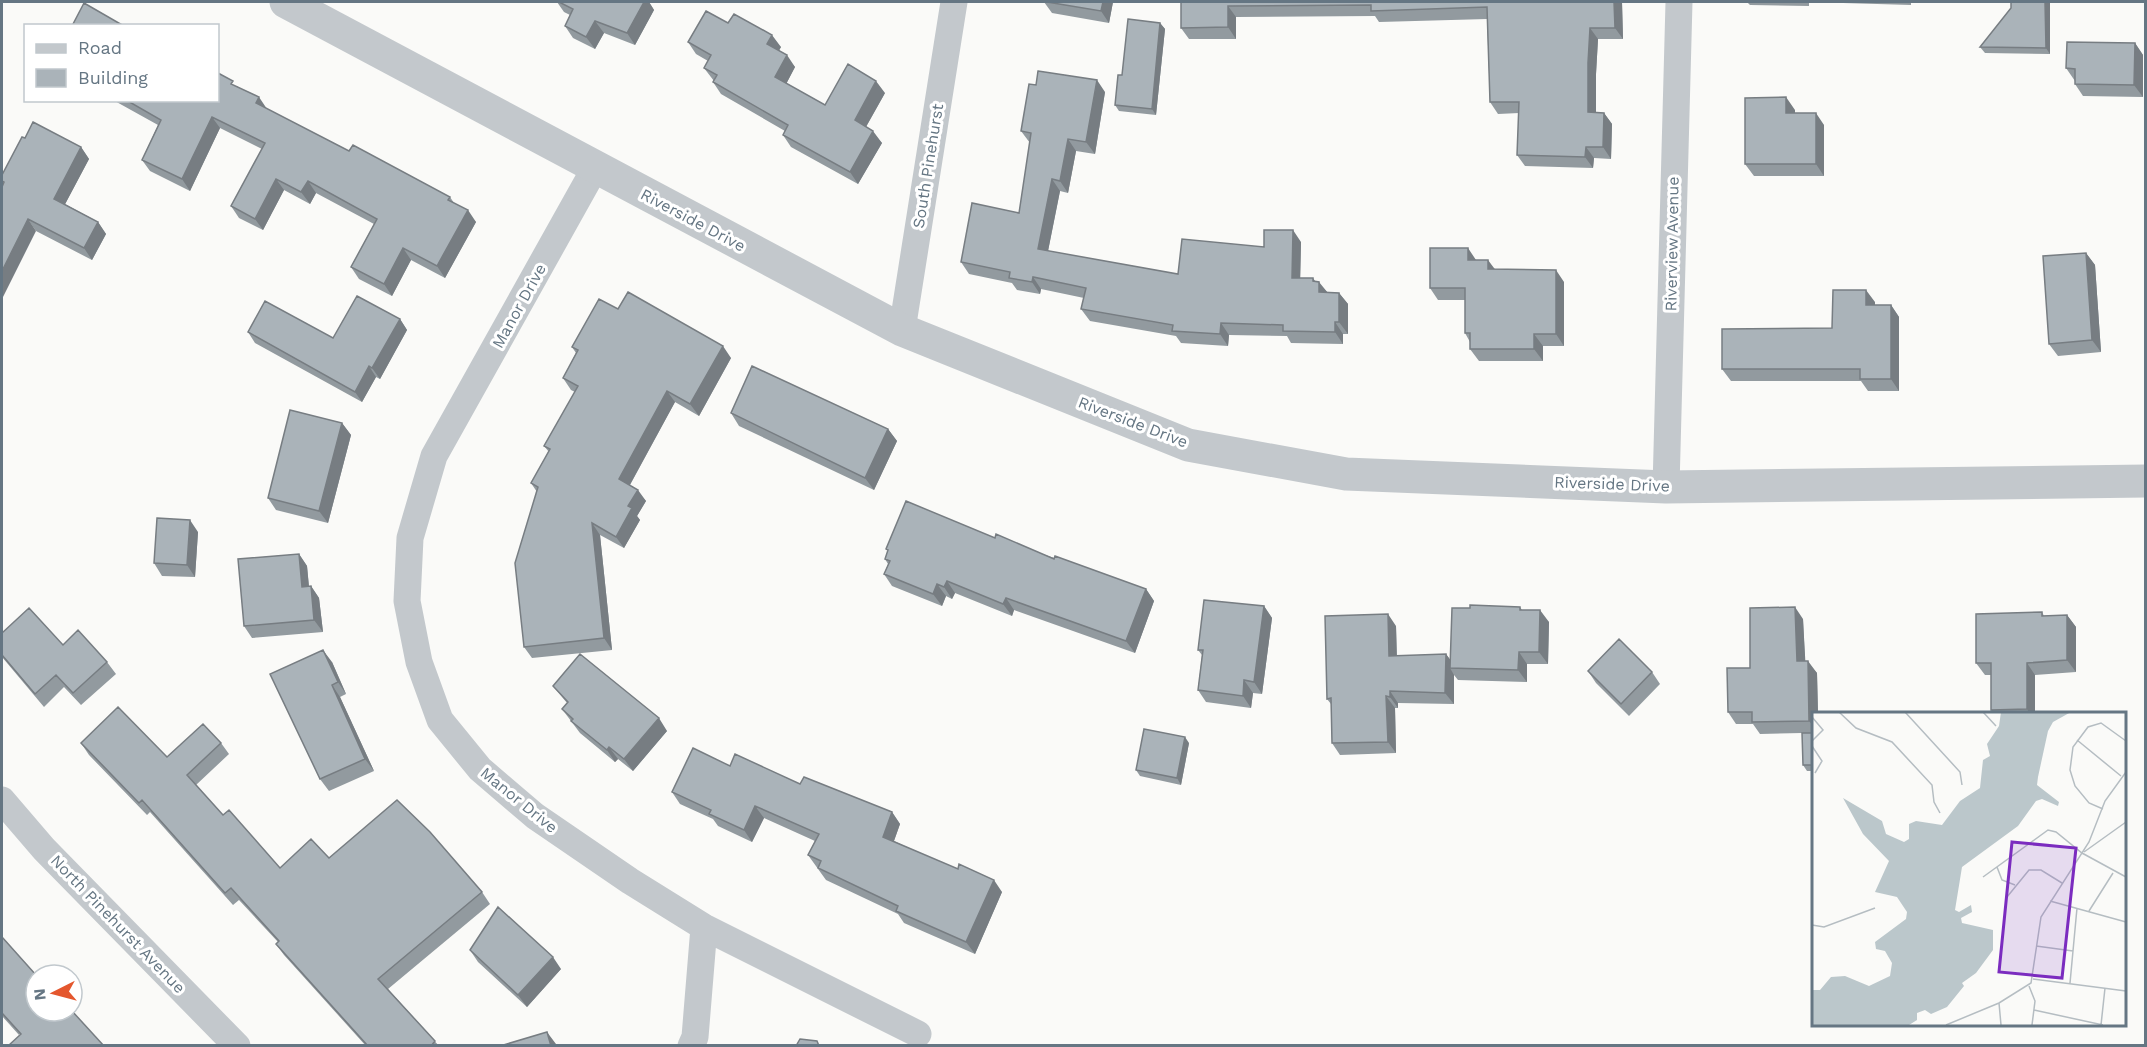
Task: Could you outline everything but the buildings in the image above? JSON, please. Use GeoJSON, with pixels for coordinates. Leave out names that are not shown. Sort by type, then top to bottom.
{"type":"FeatureCollection","features":[{"type":"Feature","properties":{"kind":"street","name":"Riverside Drive"},"geometry":{"type":"LineString","coordinates":[[286,2],[902,330],[1188,445],[1346,474],[1666,487],[2145,481]]}},
{"type":"Feature","properties":{"kind":"street","name":"South Pinehurst"},"geometry":{"type":"LineString","coordinates":[[902,330],[954,2]]}},
{"type":"Feature","properties":{"kind":"street","name":"Riverview Avenue"},"geometry":{"type":"LineString","coordinates":[[1666,487],[1679,2]]}},
{"type":"Feature","properties":{"kind":"street","name":"Manor Drive"},"geometry":{"type":"LineString","coordinates":[[595,168],[434,456],[410,538],[407,601],[419,662],[440,720],[480,769],[535,816],[630,881],[704,927],[918,1034]]}},
{"type":"Feature","properties":{"kind":"street","name":"North Pinehurst Avenue"},"geometry":{"type":"LineString","coordinates":[[2,800],[44,849],[237,1046]]}},
{"type":"Feature","properties":{"kind":"street"},"geometry":{"type":"LineString","coordinates":[[691,1046],[695,1037],[704,927]]}}]}
